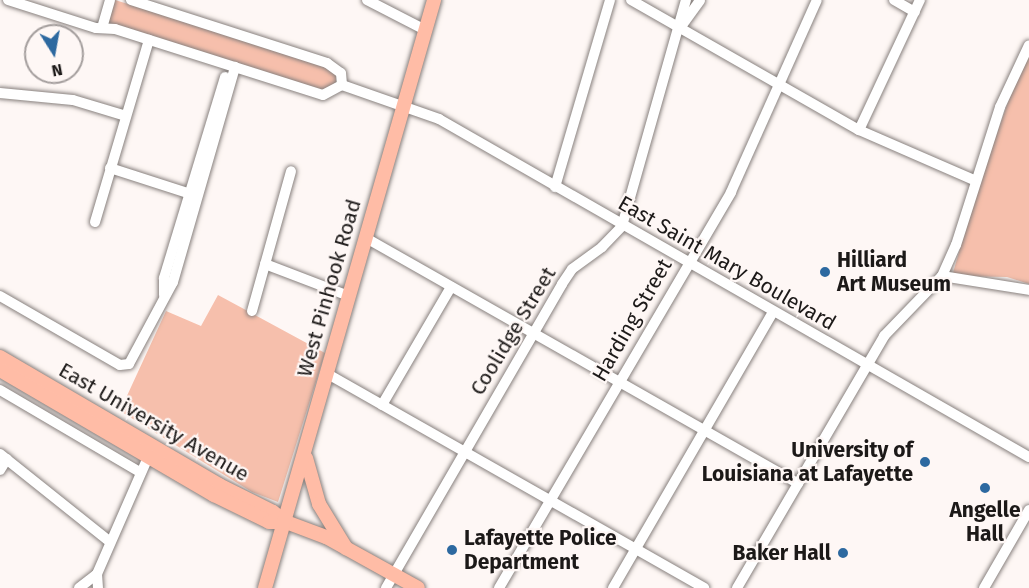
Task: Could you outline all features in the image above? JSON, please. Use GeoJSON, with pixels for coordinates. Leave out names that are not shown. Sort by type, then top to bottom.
{"type":"FeatureCollection","features":[{"type":"Feature","properties":{"kind":"main road","name":"West Pinhook Road"},"geometry":{"type":"LineString","coordinates":[[265,588],[305,457],[326,373],[434,0]]}},
{"type":"Feature","properties":{"kind":"main road","name":"East University Avenue"},"geometry":{"type":"LineString","coordinates":[[0,357],[151,452],[269,522],[286,522],[346,548],[418,588]]}},
{"type":"Feature","properties":{"kind":"main road","name":"East University Avenue"},"geometry":{"type":"LineString","coordinates":[[0,370],[151,452]]}},
{"type":"Feature","properties":{"kind":"main road"},"geometry":{"type":"LineString","coordinates":[[305,457],[319,504],[346,548]]}},
{"type":"Feature","properties":{"kind":"street"},"geometry":{"type":"LineString","coordinates":[[8,0],[149,40],[323,95],[342,85],[341,73],[327,63],[131,0]]}},
{"type":"Feature","properties":{"kind":"street"},"geometry":{"type":"LineString","coordinates":[[102,28],[110,0]]}},
{"type":"Feature","properties":{"kind":"street"},"geometry":{"type":"LineString","coordinates":[[367,0],[425,30]]}},
{"type":"Feature","properties":{"kind":"street"},"geometry":{"type":"LineString","coordinates":[[555,187],[610,0]]}},
{"type":"Feature","properties":{"kind":"street"},"geometry":{"type":"LineString","coordinates":[[631,0],[859,130],[974,180]]}},
{"type":"Feature","properties":{"kind":"street","name":"Coolidge Street"},"geometry":{"type":"LineString","coordinates":[[386,588],[572,270],[602,247],[622,226],[680,28],[686,0]]}},
{"type":"Feature","properties":{"kind":"street","name":"Coolidge Street"},"geometry":{"type":"LineString","coordinates":[[680,28],[700,0]]}},
{"type":"Feature","properties":{"kind":"street","name":"Harding Street"},"geometry":{"type":"LineString","coordinates":[[498,588],[738,178],[817,0]]}},
{"type":"Feature","properties":{"kind":"street"},"geometry":{"type":"LineString","coordinates":[[894,0],[915,12]]}},
{"type":"Feature","properties":{"kind":"street"},"geometry":{"type":"LineString","coordinates":[[859,130],[921,0]]}},
{"type":"Feature","properties":{"kind":"street"},"geometry":{"type":"LineString","coordinates":[[94,222],[149,40]]}},
{"type":"Feature","properties":{"kind":"street"},"geometry":{"type":"LineString","coordinates":[[737,588],[866,365],[892,327],[942,276],[956,245],[974,180],[1000,107],[1029,45]]}},
{"type":"Feature","properties":{"kind":"street"},"geometry":{"type":"LineString","coordinates":[[0,296],[123,366],[132,361],[172,282],[193,194],[231,66]]}},
{"type":"Feature","properties":{"kind":"street","name":"East Saint Mary Boulevard"},"geometry":{"type":"LineString","coordinates":[[342,85],[404,104],[439,119],[622,226],[1029,457]]}},
{"type":"Feature","properties":{"kind":"street"},"geometry":{"type":"LineString","coordinates":[[0,93],[74,100],[126,116]]}},
{"type":"Feature","properties":{"kind":"street"},"geometry":{"type":"LineString","coordinates":[[110,168],[193,194]]}},
{"type":"Feature","properties":{"kind":"street"},"geometry":{"type":"LineString","coordinates":[[252,311],[291,171]]}},
{"type":"Feature","properties":{"kind":"street"},"geometry":{"type":"LineString","coordinates":[[366,238],[798,483]]}},
{"type":"Feature","properties":{"kind":"street"},"geometry":{"type":"LineString","coordinates":[[265,264],[349,296]]}},
{"type":"Feature","properties":{"kind":"street"},"geometry":{"type":"LineString","coordinates":[[942,276],[955,280],[1004,283],[1029,290]]}},
{"type":"Feature","properties":{"kind":"street"},"geometry":{"type":"LineString","coordinates":[[382,405],[451,287]]}},
{"type":"Feature","properties":{"kind":"street"},"geometry":{"type":"LineString","coordinates":[[613,588],[773,312]]}},
{"type":"Feature","properties":{"kind":"street"},"geometry":{"type":"LineString","coordinates":[[326,373],[704,588]]}},
{"type":"Feature","properties":{"kind":"street"},"geometry":{"type":"LineString","coordinates":[[0,390],[140,472]]}},
{"type":"Feature","properties":{"kind":"street"},"geometry":{"type":"LineString","coordinates":[[98,588],[97,574],[140,472],[151,452]]}},
{"type":"Feature","properties":{"kind":"street"},"geometry":{"type":"LineString","coordinates":[[0,470],[4,456],[110,541]]}},
{"type":"Feature","properties":{"kind":"street"},"geometry":{"type":"LineString","coordinates":[[984,588],[1029,510]]}},
{"type":"Feature","properties":{"kind":"street"},"geometry":{"type":"LineString","coordinates":[[79,588],[97,574]]}},
{"type":"Feature","properties":{"kind":"shaded area"},"geometry":{"type":"Polygon","coordinates":[[[115,0],[327,65],[336,75],[336,83],[320,91],[108,24],[115,0]]]}},
{"type":"Feature","properties":{"kind":"shaded area"},"geometry":{"type":"Polygon","coordinates":[[[1029,56],[1029,284],[1007,277],[952,276],[980,181],[1012,91],[1029,56]]]}},
{"type":"Feature","properties":{"kind":"shaded area"},"geometry":{"type":"Polygon","coordinates":[[[218,295],[325,353],[278,502],[252,492],[120,411],[166,311],[201,326],[218,295]]]}},
{"type":"Feature","properties":{"kind":"place","name":"Hilliard Art Museum"},"geometry":{"type":"Point","coordinates":[825,272]}},
{"type":"Feature","properties":{"kind":"place","name":"University of Louisiana at Lafayette"},"geometry":{"type":"Point","coordinates":[925,462]}},
{"type":"Feature","properties":{"kind":"place","name":"Angelle Hall"},"geometry":{"type":"Point","coordinates":[985,488]}},
{"type":"Feature","properties":{"kind":"place","name":"Lafayette Police Department"},"geometry":{"type":"Point","coordinates":[452,550]}},
{"type":"Feature","properties":{"kind":"place","name":"Baker Hall"},"geometry":{"type":"Point","coordinates":[843,553]}}]}
